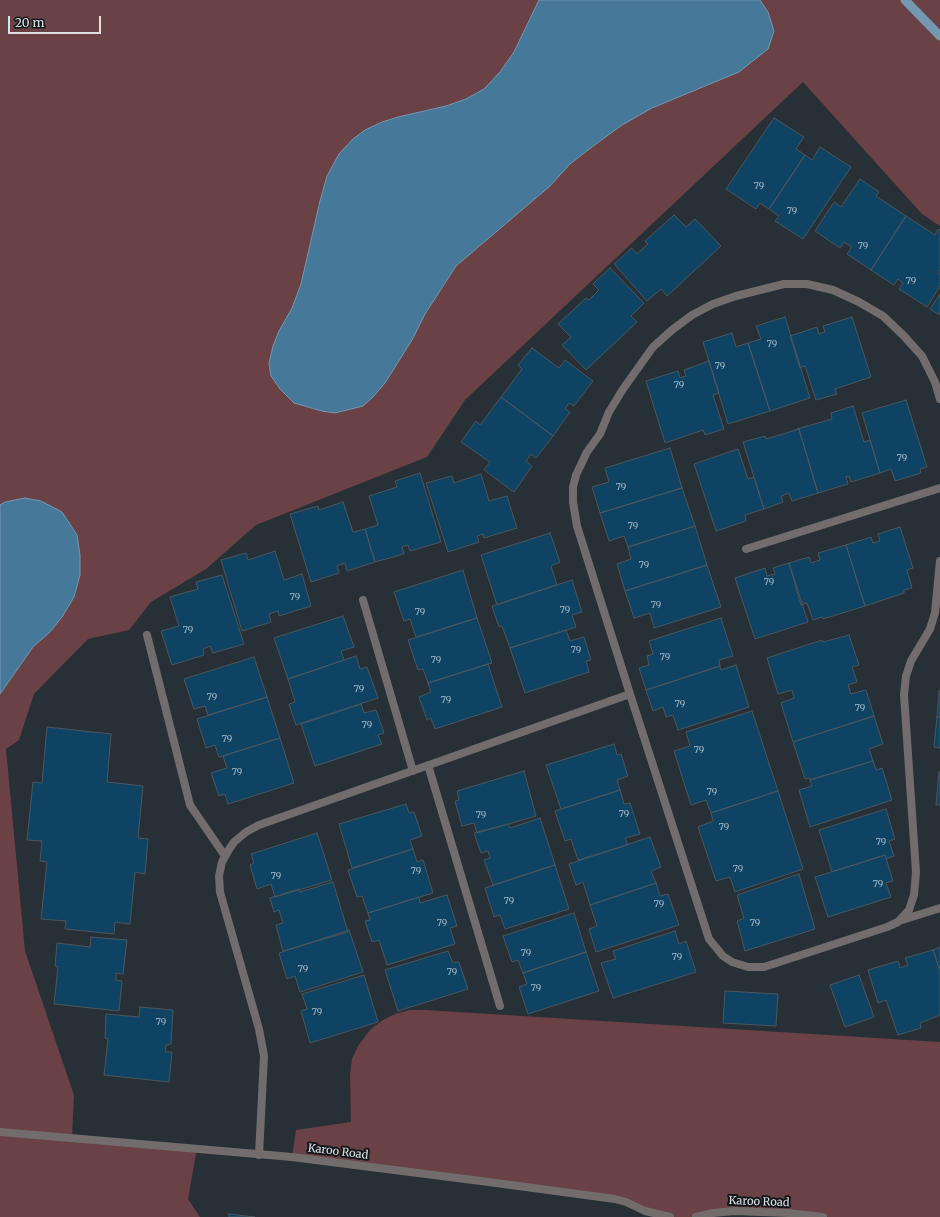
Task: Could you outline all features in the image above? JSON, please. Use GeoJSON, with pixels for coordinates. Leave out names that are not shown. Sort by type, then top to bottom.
{"type":"FeatureCollection","features":[{"type":"Feature","properties":{"kind":"street"},"geometry":{"type":"LineString","coordinates":[[940,399],[922,356],[883,316],[859,302],[833,290],[808,284],[784,284],[736,296],[713,304],[692,315],[653,347],[623,389],[609,412],[600,434],[580,464],[573,487],[573,502],[577,526],[630,694],[709,939],[723,956],[732,962],[748,968],[764,967],[940,908]]}},
{"type":"Feature","properties":{"kind":"street"},"geometry":{"type":"LineString","coordinates":[[746,549],[940,488]]}},
{"type":"Feature","properties":{"kind":"street"},"geometry":{"type":"LineString","coordinates":[[898,922],[909,910],[914,896],[916,872],[904,695],[906,676],[911,661],[930,629],[935,613],[940,561]]}},
{"type":"Feature","properties":{"kind":"street"},"geometry":{"type":"LineString","coordinates":[[363,600],[413,771]]}},
{"type":"Feature","properties":{"kind":"street"},"geometry":{"type":"LineString","coordinates":[[147,635],[190,805],[225,856]]}},
{"type":"Feature","properties":{"kind":"street"},"geometry":{"type":"LineString","coordinates":[[259,1155],[264,1056],[259,1029],[220,892],[219,876],[225,856],[234,842],[246,832],[260,825],[630,694]]}},
{"type":"Feature","properties":{"kind":"street"},"geometry":{"type":"LineString","coordinates":[[428,765],[500,1006]]}},
{"type":"Feature","properties":{"kind":"street","name":"Karoo Road"},"geometry":{"type":"LineString","coordinates":[[0,1132],[292,1157],[615,1199],[626,1202],[645,1211],[670,1217]]}},
{"type":"Feature","properties":{"kind":"street","name":"Karoo Road"},"geometry":{"type":"LineString","coordinates":[[696,1217],[713,1213],[734,1211],[788,1213],[823,1217]]}},
{"type":"Feature","properties":{"kind":"shaded area"},"geometry":{"type":"Polygon","coordinates":[[[0,0],[940,0],[940,226],[922,214],[803,82],[465,400],[427,457],[256,525],[206,569],[151,602],[129,630],[88,639],[34,694],[19,740],[6,749],[25,951],[74,1095],[72,1137],[197,1148],[188,1199],[200,1217],[0,1217],[0,0]]]}},
{"type":"Feature","properties":{"kind":"shaded area"},"geometry":{"type":"Polygon","coordinates":[[[410,1010],[940,1042],[940,1217],[823,1217],[734,1211],[696,1217],[670,1217],[626,1202],[292,1157],[296,1130],[351,1122],[350,1075],[352,1059],[358,1046],[370,1030],[383,1020],[395,1014],[410,1010]]]}},
{"type":"Feature","properties":{"kind":"water"},"geometry":{"type":"Polygon","coordinates":[[[539,0],[760,0],[768,12],[774,31],[768,49],[739,72],[652,108],[622,125],[596,144],[570,164],[550,186],[456,266],[425,314],[412,340],[385,383],[363,406],[335,413],[294,403],[280,389],[271,376],[269,363],[273,346],[279,331],[292,308],[301,284],[327,176],[339,154],[353,139],[365,130],[382,122],[446,106],[466,99],[484,89],[500,72],[514,52],[539,0]]]}},
{"type":"Feature","properties":{"kind":"water"},"geometry":{"type":"Polygon","coordinates":[[[25,498],[41,501],[62,512],[77,535],[80,555],[80,575],[74,597],[62,617],[50,632],[33,647],[0,694],[0,505],[5,502],[25,498]]]}},
{"type":"Feature","properties":{"kind":"building"},"geometry":{"type":"Polygon","coordinates":[[[774,118],[804,137],[796,149],[805,155],[769,209],[760,203],[756,209],[726,189],[774,118]]]}},
{"type":"Feature","properties":{"kind":"building"},"geometry":{"type":"Polygon","coordinates":[[[820,147],[851,167],[803,239],[775,221],[779,216],[769,209],[805,155],[812,160],[820,147]]]}},
{"type":"Feature","properties":{"kind":"building"},"geometry":{"type":"Polygon","coordinates":[[[860,179],[879,192],[876,196],[906,216],[871,270],[847,254],[852,247],[844,242],[840,248],[815,231],[834,202],[841,207],[860,179]]]}},
{"type":"Feature","properties":{"kind":"building"},"geometry":{"type":"Polygon","coordinates":[[[674,215],[686,227],[695,219],[721,246],[667,296],[661,289],[647,301],[614,264],[632,248],[637,254],[648,244],[645,241],[674,215]]]}},
{"type":"Feature","properties":{"kind":"building"},"geometry":{"type":"Polygon","coordinates":[[[906,216],[935,235],[938,229],[940,230],[940,270],[938,273],[940,274],[940,286],[927,307],[899,289],[903,283],[898,279],[894,285],[871,270],[906,216]]]}},
{"type":"Feature","properties":{"kind":"building"},"geometry":{"type":"Polygon","coordinates":[[[610,268],[644,303],[631,316],[637,322],[586,370],[562,345],[571,337],[558,324],[586,298],[589,300],[599,290],[593,284],[610,268]]]}},
{"type":"Feature","properties":{"kind":"building"},"geometry":{"type":"Polygon","coordinates":[[[940,294],[940,315],[930,309],[940,294]]]}},
{"type":"Feature","properties":{"kind":"building"},"geometry":{"type":"Polygon","coordinates":[[[785,317],[810,398],[770,411],[748,343],[761,339],[756,326],[785,317]]]}},
{"type":"Feature","properties":{"kind":"building"},"geometry":{"type":"Polygon","coordinates":[[[852,317],[871,377],[835,389],[837,394],[816,400],[805,366],[800,368],[790,336],[817,327],[819,334],[825,332],[823,326],[852,317]]]}},
{"type":"Feature","properties":{"kind":"building"},"geometry":{"type":"Polygon","coordinates":[[[732,333],[736,347],[748,343],[770,411],[728,424],[703,342],[732,333]]]}},
{"type":"Feature","properties":{"kind":"building"},"geometry":{"type":"Polygon","coordinates":[[[532,348],[559,368],[565,360],[593,381],[574,406],[569,403],[565,409],[570,412],[553,436],[501,397],[522,369],[518,365],[532,348]]]}},
{"type":"Feature","properties":{"kind":"building"},"geometry":{"type":"Polygon","coordinates":[[[709,361],[719,393],[713,395],[724,429],[705,435],[703,430],[665,443],[646,381],[678,371],[680,378],[686,376],[684,370],[709,361]]]}},
{"type":"Feature","properties":{"kind":"building"},"geometry":{"type":"Polygon","coordinates":[[[501,397],[553,436],[536,458],[531,454],[526,461],[532,466],[514,492],[484,470],[490,462],[461,442],[476,421],[480,425],[501,397]]]}},
{"type":"Feature","properties":{"kind":"building"},"geometry":{"type":"Polygon","coordinates":[[[906,400],[927,467],[920,469],[921,473],[895,481],[891,469],[880,473],[862,413],[906,400]]]}},
{"type":"Feature","properties":{"kind":"building"},"geometry":{"type":"Polygon","coordinates":[[[853,406],[864,442],[870,440],[880,473],[851,482],[849,476],[846,477],[848,484],[818,493],[799,429],[797,429],[832,419],[831,413],[853,406]]]}},
{"type":"Feature","properties":{"kind":"building"},"geometry":{"type":"Polygon","coordinates":[[[799,429],[818,493],[792,501],[789,493],[781,496],[783,502],[764,509],[743,442],[765,436],[766,439],[799,429]]]}},
{"type":"Feature","properties":{"kind":"building"},"geometry":{"type":"Polygon","coordinates":[[[670,448],[682,488],[600,513],[592,487],[609,482],[605,468],[670,448]]]}},
{"type":"Feature","properties":{"kind":"building"},"geometry":{"type":"Polygon","coordinates":[[[738,449],[748,479],[754,477],[764,509],[745,515],[746,521],[716,531],[694,464],[738,449]]]}},
{"type":"Feature","properties":{"kind":"building"},"geometry":{"type":"Polygon","coordinates":[[[420,473],[441,542],[410,551],[408,545],[402,547],[404,554],[375,562],[365,529],[378,525],[369,496],[397,487],[395,481],[420,473]]]}},
{"type":"Feature","properties":{"kind":"building"},"geometry":{"type":"Polygon","coordinates":[[[481,474],[489,501],[507,496],[517,528],[484,538],[483,534],[477,536],[479,542],[448,552],[426,483],[452,476],[454,483],[481,474]]]}},
{"type":"Feature","properties":{"kind":"building"},"geometry":{"type":"Polygon","coordinates":[[[682,488],[695,526],[628,547],[624,536],[609,541],[600,513],[682,488]]]}},
{"type":"Feature","properties":{"kind":"building"},"geometry":{"type":"Polygon","coordinates":[[[343,502],[353,532],[365,529],[375,562],[347,571],[345,563],[337,566],[339,573],[311,582],[290,514],[318,506],[319,510],[343,502]]]}},
{"type":"Feature","properties":{"kind":"building"},"geometry":{"type":"Polygon","coordinates":[[[695,526],[707,565],[625,591],[617,564],[631,559],[628,547],[695,526]]]}},
{"type":"Feature","properties":{"kind":"building"},"geometry":{"type":"Polygon","coordinates":[[[900,527],[913,568],[907,570],[912,588],[904,590],[904,593],[865,606],[846,545],[871,537],[873,543],[880,541],[878,534],[900,527]]]}},
{"type":"Feature","properties":{"kind":"building"},"geometry":{"type":"Polygon","coordinates":[[[550,533],[560,562],[551,566],[557,585],[497,605],[481,555],[550,533]]]}},
{"type":"Feature","properties":{"kind":"building"},"geometry":{"type":"Polygon","coordinates":[[[846,545],[865,606],[823,619],[822,617],[813,620],[807,603],[801,605],[789,563],[809,557],[811,563],[820,560],[818,553],[846,545]]]}},
{"type":"Feature","properties":{"kind":"building"},"geometry":{"type":"Polygon","coordinates":[[[275,551],[284,580],[302,574],[311,606],[279,616],[278,611],[269,614],[271,622],[242,631],[221,560],[246,553],[248,560],[275,551]]]}},
{"type":"Feature","properties":{"kind":"building"},"geometry":{"type":"Polygon","coordinates":[[[789,563],[808,622],[755,639],[735,578],[765,568],[767,576],[775,574],[773,568],[789,563]]]}},
{"type":"Feature","properties":{"kind":"building"},"geometry":{"type":"Polygon","coordinates":[[[707,565],[721,607],[654,628],[650,613],[634,618],[625,591],[707,565]]]}},
{"type":"Feature","properties":{"kind":"building"},"geometry":{"type":"Polygon","coordinates":[[[463,570],[477,618],[416,637],[410,619],[404,621],[394,592],[463,570]]]}},
{"type":"Feature","properties":{"kind":"building"},"geometry":{"type":"Polygon","coordinates":[[[222,575],[244,644],[213,653],[210,646],[203,649],[204,655],[172,665],[161,631],[179,626],[170,597],[198,589],[196,582],[222,575]]]}},
{"type":"Feature","properties":{"kind":"building"},"geometry":{"type":"Polygon","coordinates":[[[572,580],[582,612],[572,615],[576,627],[510,648],[502,626],[499,627],[492,606],[572,580]]]}},
{"type":"Feature","properties":{"kind":"building"},"geometry":{"type":"Polygon","coordinates":[[[343,616],[354,647],[341,651],[344,660],[288,679],[274,638],[343,616]]]}},
{"type":"Feature","properties":{"kind":"building"},"geometry":{"type":"Polygon","coordinates":[[[477,618],[492,663],[428,683],[423,669],[418,670],[408,640],[477,618]]]}},
{"type":"Feature","properties":{"kind":"building"},"geometry":{"type":"Polygon","coordinates":[[[721,618],[733,656],[719,660],[720,666],[646,690],[639,668],[649,665],[647,656],[653,654],[649,641],[721,618]]]}},
{"type":"Feature","properties":{"kind":"building"},"geometry":{"type":"Polygon","coordinates":[[[566,630],[570,641],[584,637],[591,660],[586,661],[589,672],[525,693],[510,648],[566,630]]]}},
{"type":"Feature","properties":{"kind":"building"},"geometry":{"type":"Polygon","coordinates":[[[849,635],[859,665],[852,667],[857,682],[848,685],[851,694],[866,690],[874,716],[793,742],[781,703],[794,698],[792,690],[778,694],[767,658],[822,640],[823,642],[849,635]]]}},
{"type":"Feature","properties":{"kind":"building"},"geometry":{"type":"Polygon","coordinates":[[[356,656],[360,669],[367,667],[378,698],[296,725],[289,704],[295,702],[288,679],[356,656]]]}},
{"type":"Feature","properties":{"kind":"building"},"geometry":{"type":"Polygon","coordinates":[[[254,657],[267,697],[208,715],[205,706],[194,709],[184,679],[254,657]]]}},
{"type":"Feature","properties":{"kind":"building"},"geometry":{"type":"Polygon","coordinates":[[[488,664],[502,707],[435,729],[431,718],[427,720],[419,697],[431,692],[428,683],[488,664]]]}},
{"type":"Feature","properties":{"kind":"building"},"geometry":{"type":"Polygon","coordinates":[[[736,665],[749,707],[678,730],[673,715],[666,717],[663,707],[653,711],[646,690],[720,666],[721,670],[736,665]]]}},
{"type":"Feature","properties":{"kind":"building"},"geometry":{"type":"Polygon","coordinates":[[[939,691],[940,717],[937,717],[939,691]]]}},
{"type":"Feature","properties":{"kind":"building"},"geometry":{"type":"Polygon","coordinates":[[[267,697],[280,738],[219,757],[215,745],[206,748],[197,719],[267,697]]]}},
{"type":"Feature","properties":{"kind":"building"},"geometry":{"type":"Polygon","coordinates":[[[361,704],[364,713],[376,710],[384,733],[378,735],[382,744],[315,766],[301,724],[361,704]]]}},
{"type":"Feature","properties":{"kind":"building"},"geometry":{"type":"Polygon","coordinates":[[[752,711],[778,791],[711,813],[706,800],[691,805],[674,751],[690,746],[686,732],[752,711]]]}},
{"type":"Feature","properties":{"kind":"building"},"geometry":{"type":"Polygon","coordinates":[[[874,716],[883,744],[869,749],[873,761],[810,780],[810,778],[805,779],[793,742],[874,716]]]}},
{"type":"Feature","properties":{"kind":"building"},"geometry":{"type":"Polygon","coordinates":[[[937,717],[940,717],[940,748],[934,747],[937,717]]]}},
{"type":"Feature","properties":{"kind":"building"},"geometry":{"type":"Polygon","coordinates":[[[47,727],[111,734],[107,782],[143,786],[138,838],[148,839],[145,874],[135,872],[130,924],[115,922],[114,934],[65,929],[66,921],[41,919],[47,862],[40,861],[42,841],[27,840],[33,782],[42,783],[47,727]]]}},
{"type":"Feature","properties":{"kind":"building"},"geometry":{"type":"Polygon","coordinates":[[[280,738],[294,783],[228,804],[225,794],[219,796],[211,773],[227,768],[223,756],[280,738]]]}},
{"type":"Feature","properties":{"kind":"building"},"geometry":{"type":"Polygon","coordinates":[[[614,744],[617,755],[621,754],[628,776],[617,780],[620,790],[561,809],[546,765],[614,744]]]}},
{"type":"Feature","properties":{"kind":"building"},"geometry":{"type":"Polygon","coordinates":[[[873,761],[876,770],[882,768],[892,800],[810,827],[799,790],[812,786],[810,780],[873,761]]]}},
{"type":"Feature","properties":{"kind":"building"},"geometry":{"type":"Polygon","coordinates":[[[524,771],[536,816],[477,833],[474,823],[462,826],[455,801],[459,800],[457,791],[524,771]]]}},
{"type":"Feature","properties":{"kind":"building"},"geometry":{"type":"Polygon","coordinates":[[[939,772],[940,805],[936,805],[939,772]]]}},
{"type":"Feature","properties":{"kind":"building"},"geometry":{"type":"Polygon","coordinates":[[[620,790],[624,804],[630,803],[640,834],[625,838],[628,845],[578,860],[571,839],[565,841],[555,811],[620,790]]]}},
{"type":"Feature","properties":{"kind":"building"},"geometry":{"type":"Polygon","coordinates":[[[778,791],[803,869],[735,892],[730,877],[716,881],[698,827],[713,821],[711,813],[778,791]]]}},
{"type":"Feature","properties":{"kind":"building"},"geometry":{"type":"Polygon","coordinates":[[[406,804],[409,813],[414,812],[422,836],[410,840],[413,849],[352,868],[339,824],[406,804]]]}},
{"type":"Feature","properties":{"kind":"building"},"geometry":{"type":"Polygon","coordinates":[[[886,809],[895,839],[889,841],[894,856],[886,859],[885,855],[832,872],[819,830],[886,809]]]}},
{"type":"Feature","properties":{"kind":"building"},"geometry":{"type":"Polygon","coordinates":[[[540,818],[555,865],[493,885],[484,860],[490,858],[488,851],[481,853],[474,833],[508,824],[510,828],[540,818]]]}},
{"type":"Feature","properties":{"kind":"building"},"geometry":{"type":"Polygon","coordinates":[[[317,833],[332,880],[275,897],[271,884],[257,889],[250,865],[254,863],[251,854],[317,833]]]}},
{"type":"Feature","properties":{"kind":"building"},"geometry":{"type":"Polygon","coordinates":[[[650,837],[661,867],[651,871],[656,883],[590,905],[583,882],[576,885],[569,864],[650,837]]]}},
{"type":"Feature","properties":{"kind":"building"},"geometry":{"type":"Polygon","coordinates":[[[413,849],[417,862],[423,860],[433,893],[368,913],[362,896],[357,897],[348,870],[413,849]]]}},
{"type":"Feature","properties":{"kind":"building"},"geometry":{"type":"Polygon","coordinates":[[[885,855],[893,881],[886,883],[891,897],[828,917],[815,877],[885,855]]]}},
{"type":"Feature","properties":{"kind":"building"},"geometry":{"type":"Polygon","coordinates":[[[555,865],[569,909],[505,929],[500,915],[494,917],[485,888],[555,865]]]}},
{"type":"Feature","properties":{"kind":"building"},"geometry":{"type":"Polygon","coordinates":[[[799,874],[815,929],[745,951],[737,921],[744,918],[737,895],[799,874]]]}},
{"type":"Feature","properties":{"kind":"building"},"geometry":{"type":"Polygon","coordinates":[[[333,882],[348,932],[283,951],[276,925],[283,923],[279,910],[274,912],[270,898],[299,889],[300,892],[333,882]]]}},
{"type":"Feature","properties":{"kind":"building"},"geometry":{"type":"Polygon","coordinates":[[[656,883],[660,896],[668,894],[679,925],[596,952],[589,929],[597,926],[590,905],[656,883]]]}},
{"type":"Feature","properties":{"kind":"building"},"geometry":{"type":"Polygon","coordinates":[[[447,895],[457,926],[450,928],[455,944],[387,965],[379,940],[372,942],[365,921],[370,920],[368,913],[419,897],[420,903],[447,895]]]}},
{"type":"Feature","properties":{"kind":"building"},"geometry":{"type":"Polygon","coordinates":[[[574,913],[586,952],[523,973],[518,960],[512,962],[503,936],[574,913]]]}},
{"type":"Feature","properties":{"kind":"building"},"geometry":{"type":"Polygon","coordinates":[[[349,930],[363,972],[300,992],[295,976],[287,979],[279,953],[349,930]]]}},
{"type":"Feature","properties":{"kind":"building"},"geometry":{"type":"Polygon","coordinates":[[[675,931],[679,944],[686,941],[696,972],[613,998],[601,963],[616,959],[613,951],[675,931]]]}},
{"type":"Feature","properties":{"kind":"building"},"geometry":{"type":"Polygon","coordinates":[[[91,937],[127,940],[123,974],[116,973],[116,980],[122,981],[119,1011],[54,1004],[58,967],[55,966],[57,943],[90,947],[91,937]]]}},
{"type":"Feature","properties":{"kind":"building"},"geometry":{"type":"Polygon","coordinates":[[[940,947],[940,971],[933,950],[940,947]]]}},
{"type":"Feature","properties":{"kind":"building"},"geometry":{"type":"Polygon","coordinates":[[[933,950],[940,971],[940,1015],[920,1023],[921,1028],[898,1035],[886,1000],[878,1003],[868,970],[898,961],[900,968],[908,965],[905,958],[933,950]]]}},
{"type":"Feature","properties":{"kind":"building"},"geometry":{"type":"Polygon","coordinates":[[[448,951],[453,963],[459,962],[468,989],[398,1011],[385,970],[448,951]]]}},
{"type":"Feature","properties":{"kind":"building"},"geometry":{"type":"Polygon","coordinates":[[[586,952],[599,991],[528,1014],[519,987],[527,984],[523,973],[586,952]]]}},
{"type":"Feature","properties":{"kind":"building"},"geometry":{"type":"Polygon","coordinates":[[[364,975],[378,1022],[310,1043],[301,1011],[307,1009],[302,994],[364,975]]]}},
{"type":"Feature","properties":{"kind":"building"},"geometry":{"type":"Polygon","coordinates":[[[859,975],[874,1017],[845,1027],[830,985],[859,975]]]}},
{"type":"Feature","properties":{"kind":"building"},"geometry":{"type":"Polygon","coordinates":[[[725,991],[778,994],[776,1026],[723,1023],[725,991]]]}},
{"type":"Feature","properties":{"kind":"building"},"geometry":{"type":"Polygon","coordinates":[[[140,1007],[173,1010],[171,1044],[166,1045],[165,1052],[172,1052],[169,1082],[104,1075],[108,1039],[105,1038],[106,1014],[139,1017],[140,1007]]]}},
{"type":"Feature","properties":{"kind":"building"},"geometry":{"type":"Polygon","coordinates":[[[229,1214],[255,1217],[229,1217],[229,1214]]]}},
{"type":"Feature","properties":{"kind":"waterway"},"geometry":{"type":"LineString","coordinates":[[905,0],[940,36]]}}]}
